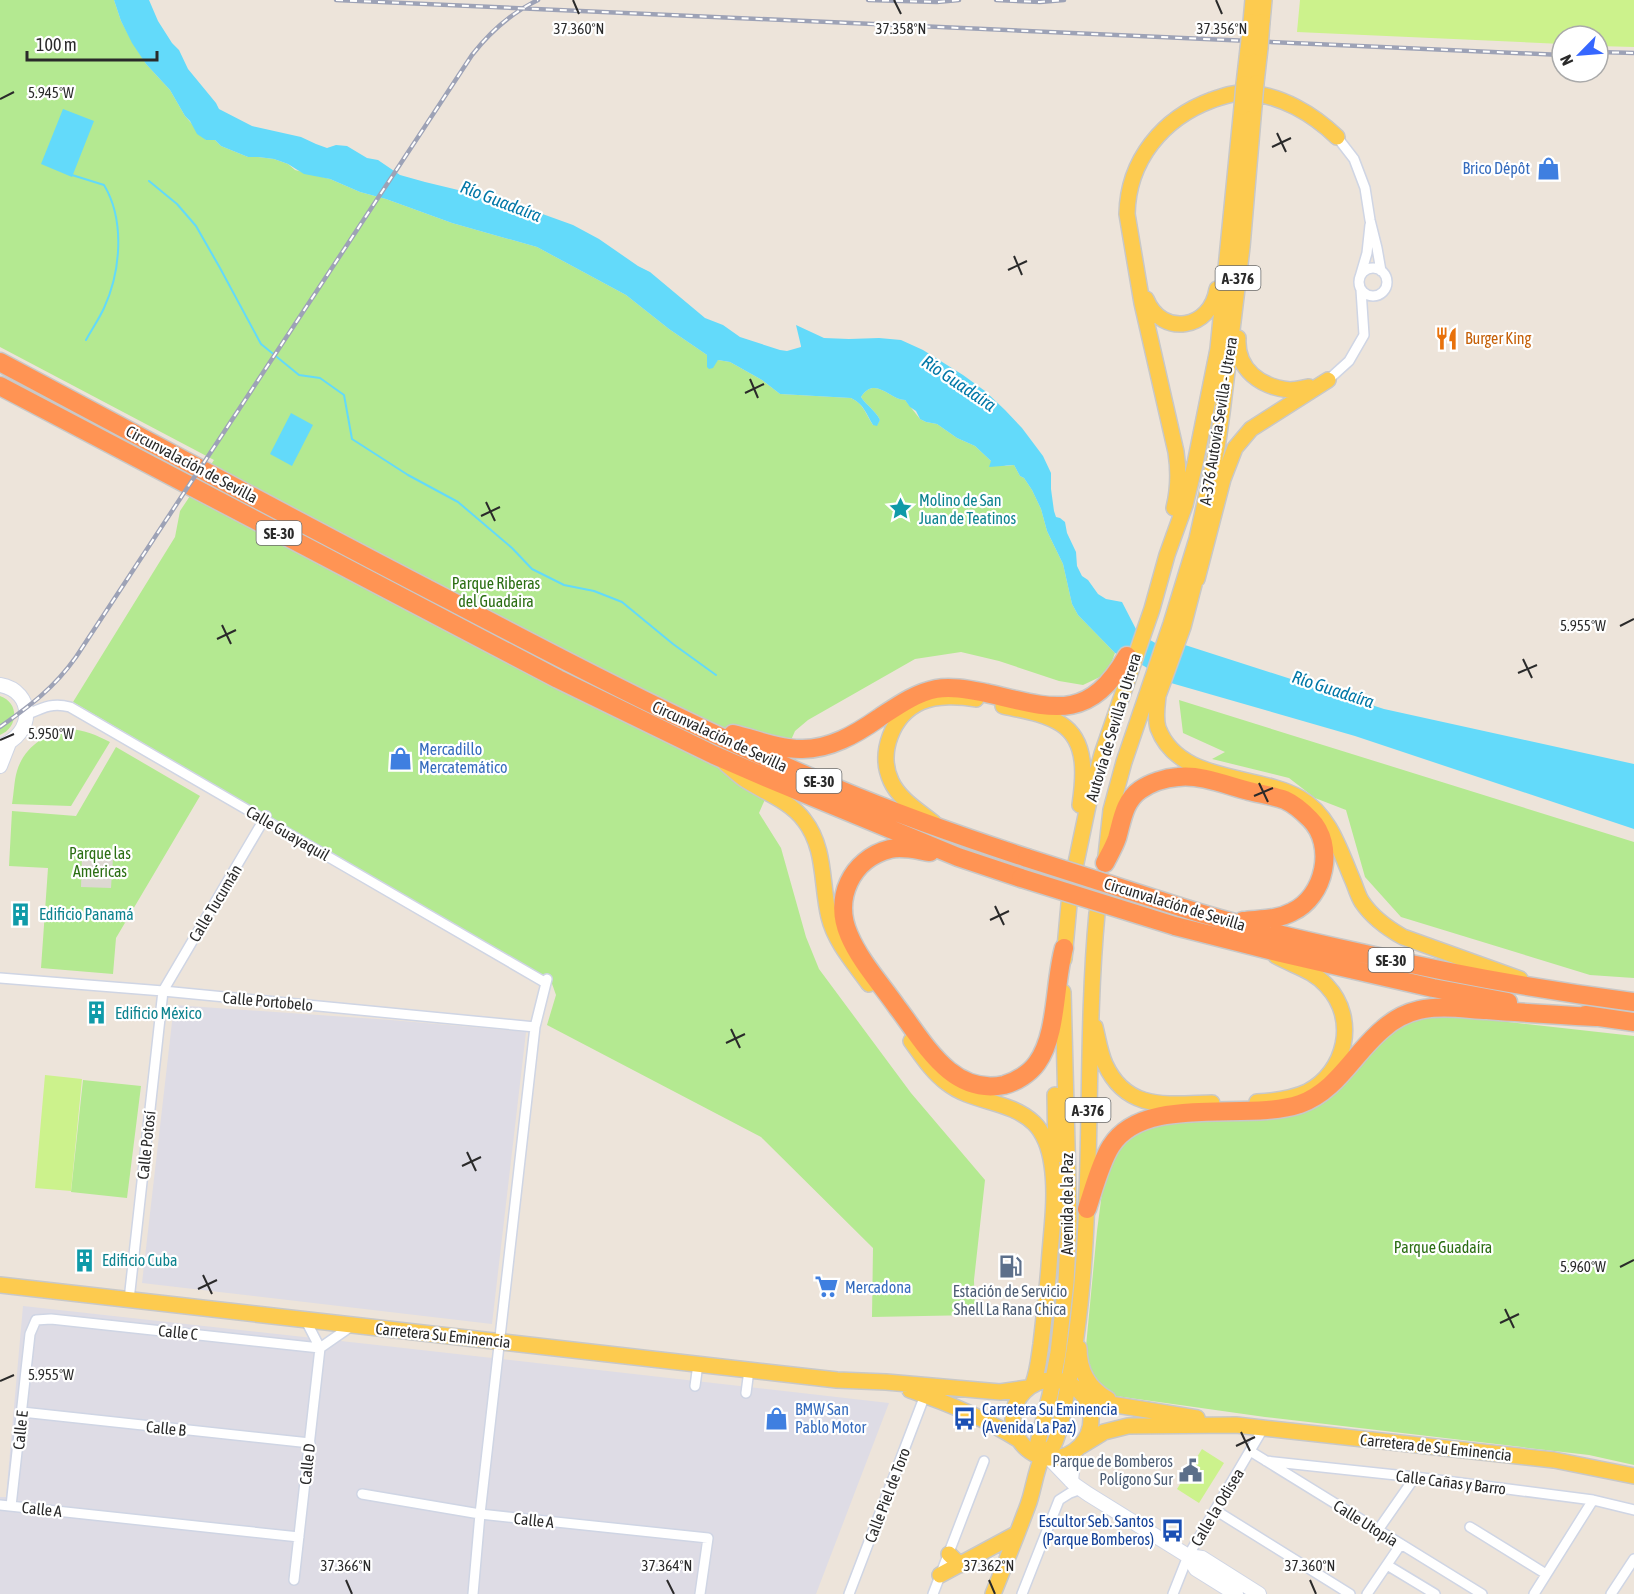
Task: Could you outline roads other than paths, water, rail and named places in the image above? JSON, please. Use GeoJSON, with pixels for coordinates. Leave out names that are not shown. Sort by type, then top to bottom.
{"type":"FeatureCollection","features":[{"type":"Feature","properties":{"kind":"highway","name":"Circunvalación de Sevilla"},"geometry":{"type":"LineString","coordinates":[[0,362],[616,687],[837,789],[943,830],[1229,922],[1442,971],[1553,991],[1634,1002]]}},
{"type":"Feature","properties":{"kind":"highway","name":"Circunvalación de Sevilla"},"geometry":{"type":"LineString","coordinates":[[0,386],[558,679],[714,755],[958,857],[1175,926],[1261,948],[1433,988],[1634,1022]]}},
{"type":"Feature","properties":{"kind":"highway"},"geometry":{"type":"LineString","coordinates":[[696,725],[798,750],[816,749],[835,743],[864,728],[913,697],[936,689],[966,689],[1046,706],[1064,707],[1080,704],[1094,696],[1124,669]]}},
{"type":"Feature","properties":{"kind":"highway"},"geometry":{"type":"LineString","coordinates":[[1104,867],[1117,838],[1126,806],[1140,790],[1157,781],[1179,776],[1200,778],[1286,801],[1313,821],[1322,839],[1326,858],[1321,880],[1310,898],[1294,912],[1277,918],[1229,922]]}},
{"type":"Feature","properties":{"kind":"highway"},"geometry":{"type":"LineString","coordinates":[[958,857],[902,848],[889,849],[863,862],[847,886],[843,902],[843,917],[861,958],[937,1060],[953,1075],[980,1086],[995,1087],[1009,1084],[1036,1065],[1050,1032],[1064,948]]}},
{"type":"Feature","properties":{"kind":"highway"},"geometry":{"type":"LineString","coordinates":[[1087,1209],[1111,1145],[1126,1128],[1146,1119],[1173,1114],[1278,1109],[1299,1104],[1329,1087],[1370,1041],[1402,1016],[1420,1010],[1446,1008],[1596,1017]]}},
{"type":"Feature","properties":{"kind":"main road","name":"A-376 Autovía Sevilla - Utrera"},"geometry":{"type":"LineString","coordinates":[[1177,626],[1222,413],[1242,247],[1248,107],[1256,22],[1253,0]]}},
{"type":"Feature","properties":{"kind":"main road","name":"A-376 Autovía Sevilla - Utrera"},"geometry":{"type":"LineString","coordinates":[[1256,22],[1264,0]]}},
{"type":"Feature","properties":{"kind":"main road"},"geometry":{"type":"LineString","coordinates":[[1167,555],[1169,526],[1178,492],[1178,470],[1130,240],[1127,201],[1136,167],[1168,124],[1203,103],[1237,93],[1254,94],[1294,106],[1317,120],[1337,137]]}},
{"type":"Feature","properties":{"kind":"main road","name":"A-376 Autovía Sevilla - Utrera"},"geometry":{"type":"LineString","coordinates":[[1149,607],[1185,505],[1209,396],[1218,349],[1231,214],[1248,107]]}},
{"type":"Feature","properties":{"kind":"main road"},"geometry":{"type":"LineString","coordinates":[[1138,279],[1150,308],[1164,321],[1186,324],[1201,318],[1211,307],[1216,294],[1225,236],[1231,214]]}},
{"type":"Feature","properties":{"kind":"main road"},"geometry":{"type":"LineString","coordinates":[[1242,247],[1238,343],[1240,359],[1254,377],[1272,386],[1292,390],[1323,382]]}},
{"type":"Feature","properties":{"kind":"main road"},"geometry":{"type":"LineString","coordinates":[[1104,867],[1108,829],[1117,813],[1152,694],[1192,593],[1223,478],[1235,448],[1251,429],[1323,382]]}},
{"type":"Feature","properties":{"kind":"main road"},"geometry":{"type":"LineString","coordinates":[[1192,593],[1215,490],[1216,448]]}},
{"type":"Feature","properties":{"kind":"main road","name":"Autovía de Sevilla a Utrera"},"geometry":{"type":"LineString","coordinates":[[1072,882],[1089,801],[1124,669],[1149,607]]}},
{"type":"Feature","properties":{"kind":"main road"},"geometry":{"type":"LineString","coordinates":[[1152,694],[1158,727],[1167,744],[1180,758],[1196,767],[1275,788],[1300,798],[1319,812],[1333,833],[1361,900],[1387,928],[1403,937],[1553,991]]}},
{"type":"Feature","properties":{"kind":"main road"},"geometry":{"type":"LineString","coordinates":[[943,830],[901,796],[891,782],[887,767],[887,746],[894,727],[904,714],[921,702],[944,697],[969,698],[1042,716],[1061,724],[1073,736],[1082,757],[1084,777],[1075,840],[1079,850]]}},
{"type":"Feature","properties":{"kind":"main road"},"geometry":{"type":"LineString","coordinates":[[714,755],[744,778],[786,803],[804,820],[816,843],[823,866],[829,916],[836,935],[850,958],[932,1069],[948,1084],[966,1094],[1012,1109],[1035,1124],[1049,1152],[1054,1191]]}},
{"type":"Feature","properties":{"kind":"main road"},"geometry":{"type":"LineString","coordinates":[[1064,948],[1069,904]]}},
{"type":"Feature","properties":{"kind":"main road","name":"A-376"},"geometry":{"type":"LineString","coordinates":[[1087,1209],[1091,1010],[1097,913]]}},
{"type":"Feature","properties":{"kind":"main road","name":"Avenida de la Paz"},"geometry":{"type":"LineString","coordinates":[[1045,1457],[1038,1442],[1053,1380],[1059,1343],[1066,1282],[1069,1221],[1064,948]]}},
{"type":"Feature","properties":{"kind":"main road"},"geometry":{"type":"LineString","coordinates":[[1091,1010],[1104,1062],[1114,1081],[1126,1093],[1145,1101],[1164,1104],[1266,1101],[1290,1098],[1322,1082],[1334,1069],[1340,1057],[1346,1025],[1340,1006],[1328,987],[1311,971],[1290,964],[1261,948]]}},
{"type":"Feature","properties":{"kind":"main road"},"geometry":{"type":"LineString","coordinates":[[1019,1440],[1014,1427],[1013,1413],[1018,1399],[1030,1386],[1038,1368],[1046,1308],[1056,1172],[1058,1019],[1063,987]]}},
{"type":"Feature","properties":{"kind":"main road","name":"Avenida de la Paz"},"geometry":{"type":"LineString","coordinates":[[993,1594],[1045,1457],[1053,1446],[1068,1383],[1081,1301],[1087,1209]]}},
{"type":"Feature","properties":{"kind":"main road"},"geometry":{"type":"LineString","coordinates":[[1050,1248],[1055,1279],[1059,1343]]}},
{"type":"Feature","properties":{"kind":"main road","name":"Carretera Su Eminencia"},"geometry":{"type":"LineString","coordinates":[[0,1285],[837,1380],[1000,1392],[1053,1380]]}},
{"type":"Feature","properties":{"kind":"main road"},"geometry":{"type":"LineString","coordinates":[[1081,1301],[1079,1353],[1084,1376],[1099,1394],[1128,1407]]}},
{"type":"Feature","properties":{"kind":"main road"},"geometry":{"type":"LineString","coordinates":[[1053,1380],[1068,1383],[1084,1396],[1090,1408],[1091,1421],[1088,1434],[1078,1448]]}},
{"type":"Feature","properties":{"kind":"main road","name":"Carretera Su Eminencia"},"geometry":{"type":"LineString","coordinates":[[886,1382],[971,1413],[996,1425],[1019,1440],[1025,1448],[1045,1457]]}},
{"type":"Feature","properties":{"kind":"main road","name":"Carretera de Su Eminencia"},"geometry":{"type":"LineString","coordinates":[[1084,1396],[1104,1403],[1236,1425]]}},
{"type":"Feature","properties":{"kind":"main road","name":"Carretera de Su Eminencia"},"geometry":{"type":"LineString","coordinates":[[1045,1457],[1058,1458],[1104,1432],[1128,1426],[1236,1425],[1554,1460],[1634,1476]]}},
{"type":"Feature","properties":{"kind":"main road"},"geometry":{"type":"LineString","coordinates":[[940,1575],[954,1559],[1016,1534]]}},
{"type":"Feature","properties":{"kind":"street"},"geometry":{"type":"LineString","coordinates":[[1337,137],[1354,159],[1365,188],[1381,271],[1386,278],[1387,286],[1382,293],[1375,296],[1367,295],[1361,290]]}},
{"type":"Feature","properties":{"kind":"street"},"geometry":{"type":"LineString","coordinates":[[1323,382],[1348,361],[1364,335],[1359,278],[1367,253],[1370,220]]}},
{"type":"Feature","properties":{"kind":"street"},"geometry":{"type":"LineString","coordinates":[[1359,278],[1368,269],[1375,268],[1381,271]]}},
{"type":"Feature","properties":{"kind":"street"},"geometry":{"type":"LineString","coordinates":[[0,685],[14,690],[25,706],[26,715],[22,732],[4,745],[0,766]]}},
{"type":"Feature","properties":{"kind":"street","name":"Calle Guayaquil"},"geometry":{"type":"LineString","coordinates":[[26,715],[45,706],[60,704],[70,707],[265,817],[546,981],[535,1027]]}},
{"type":"Feature","properties":{"kind":"street","name":"Calle Tucumán"},"geometry":{"type":"LineString","coordinates":[[163,991],[265,817]]}},
{"type":"Feature","properties":{"kind":"street","name":"Calle Portobelo"},"geometry":{"type":"LineString","coordinates":[[0,978],[163,991],[535,1027]]}},
{"type":"Feature","properties":{"kind":"street","name":"Calle Potosí"},"geometry":{"type":"LineString","coordinates":[[129,1300],[163,991]]}},
{"type":"Feature","properties":{"kind":"street"},"geometry":{"type":"LineString","coordinates":[[473,1594],[535,1027]]}},
{"type":"Feature","properties":{"kind":"street","name":"Calle C"},"geometry":{"type":"LineString","coordinates":[[36,1320],[51,1318],[320,1348]]}},
{"type":"Feature","properties":{"kind":"street"},"geometry":{"type":"LineString","coordinates":[[305,1319],[320,1348],[353,1325]]}},
{"type":"Feature","properties":{"kind":"street","name":"Calle E"},"geometry":{"type":"LineString","coordinates":[[11,1506],[30,1334],[36,1320]]}},
{"type":"Feature","properties":{"kind":"street","name":"Calle D"},"geometry":{"type":"LineString","coordinates":[[294,1580],[320,1348]]}},
{"type":"Feature","properties":{"kind":"street"},"geometry":{"type":"LineString","coordinates":[[695,1386],[698,1364]]}},
{"type":"Feature","properties":{"kind":"street"},"geometry":{"type":"LineString","coordinates":[[746,1393],[749,1370]]}},
{"type":"Feature","properties":{"kind":"street","name":"Calle Piel de Toro"},"geometry":{"type":"LineString","coordinates":[[849,1594],[926,1395]]}},
{"type":"Feature","properties":{"kind":"street","name":"Calle B"},"geometry":{"type":"LineString","coordinates":[[22,1412],[310,1443]]}},
{"type":"Feature","properties":{"kind":"street","name":"Calle la Odisea"},"geometry":{"type":"LineString","coordinates":[[1173,1594],[1188,1556],[1264,1427]]}},
{"type":"Feature","properties":{"kind":"street"},"geometry":{"type":"LineString","coordinates":[[1022,1594],[1059,1500],[1070,1493],[1076,1485],[1078,1448]]}},
{"type":"Feature","properties":{"kind":"street","name":"Calle Utopía"},"geometry":{"type":"LineString","coordinates":[[1250,1451],[1482,1594]]}},
{"type":"Feature","properties":{"kind":"street"},"geometry":{"type":"LineString","coordinates":[[1045,1457],[1076,1485],[1188,1556],[1202,1558],[1259,1594]]}},
{"type":"Feature","properties":{"kind":"street"},"geometry":{"type":"LineString","coordinates":[[954,1559],[984,1461]]}},
{"type":"Feature","properties":{"kind":"street","name":"Calle Cañas y Barro"},"geometry":{"type":"LineString","coordinates":[[1266,1461],[1593,1500],[1634,1510]]}},
{"type":"Feature","properties":{"kind":"street"},"geometry":{"type":"LineString","coordinates":[[1378,1530],[1415,1477]]}},
{"type":"Feature","properties":{"kind":"street","name":"Calle A"},"geometry":{"type":"LineString","coordinates":[[362,1494],[480,1514],[708,1538],[700,1594]]}},
{"type":"Feature","properties":{"kind":"street"},"geometry":{"type":"LineString","coordinates":[[1534,1594],[1593,1500]]}},
{"type":"Feature","properties":{"kind":"street","name":"Calle A"},"geometry":{"type":"LineString","coordinates":[[0,1504],[299,1537]]}},
{"type":"Feature","properties":{"kind":"street"},"geometry":{"type":"LineString","coordinates":[[1215,1510],[1350,1594]]}},
{"type":"Feature","properties":{"kind":"street"},"geometry":{"type":"LineString","coordinates":[[1470,1527],[1546,1574]]}},
{"type":"Feature","properties":{"kind":"street"},"geometry":{"type":"LineString","coordinates":[[1367,1594],[1401,1544]]}},
{"type":"Feature","properties":{"kind":"street"},"geometry":{"type":"LineString","coordinates":[[1188,1556],[1196,1569],[1236,1594]]}},
{"type":"Feature","properties":{"kind":"street"},"geometry":{"type":"LineString","coordinates":[[1611,1594],[1634,1559]]}},
{"type":"Feature","properties":{"kind":"street","name":"Calle Utopía"},"geometry":{"type":"LineString","coordinates":[[1387,1564],[1435,1594]]}},
{"type":"Feature","properties":{"kind":"street"},"geometry":{"type":"LineString","coordinates":[[933,1594],[940,1575]]}},
{"type":"Feature","properties":{"kind":"water","name":"Río Guadaíra"},"geometry":{"type":"Polygon","coordinates":[[[114,0],[149,0],[158,21],[179,50],[188,69],[219,109],[252,126],[301,137],[327,148],[336,145],[347,146],[367,158],[378,160],[400,175],[512,203],[573,225],[650,272],[705,318],[723,325],[740,337],[787,351],[801,347],[796,325],[824,338],[901,340],[923,350],[985,391],[1022,428],[1043,456],[1051,473],[1054,511],[1056,517],[1065,522],[1082,576],[1088,580],[1098,594],[1106,599],[1122,602],[1138,633],[1157,644],[1185,645],[1384,709],[1634,764],[1634,829],[1355,736],[1171,683],[1144,666],[1115,653],[1078,615],[1072,604],[1063,564],[1047,531],[1041,509],[1032,490],[1014,465],[989,467],[991,461],[975,446],[957,438],[937,424],[920,419],[916,411],[905,400],[877,388],[866,391],[861,397],[880,420],[877,426],[873,425],[862,406],[851,398],[780,394],[762,380],[730,362],[718,360],[713,368],[709,369],[707,355],[626,295],[537,247],[452,223],[360,192],[330,179],[304,174],[274,159],[248,157],[221,146],[215,140],[206,140],[197,134],[170,90],[146,64],[132,43],[114,0]]]}},
{"type":"Feature","properties":{"kind":"water"},"geometry":{"type":"Polygon","coordinates":[[[63,109],[94,121],[72,177],[41,164],[63,109]]]}},
{"type":"Feature","properties":{"kind":"water"},"geometry":{"type":"Polygon","coordinates":[[[291,413],[313,425],[292,466],[270,454],[291,413]]]}},
{"type":"Feature","properties":{"kind":"waterway"},"geometry":{"type":"LineString","coordinates":[[72,175],[104,185],[111,199],[118,230],[117,262],[110,294],[86,340]]}},
{"type":"Feature","properties":{"kind":"waterway"},"geometry":{"type":"LineString","coordinates":[[149,181],[177,204],[196,226],[261,344],[299,375],[320,378],[344,395],[352,439],[408,475],[458,502],[512,548],[532,569],[564,585],[594,591],[622,602],[673,644],[716,675]]}},
{"type":"Feature","properties":{"kind":"railway"},"geometry":{"type":"LineString","coordinates":[[336,0],[1550,54]]}},
{"type":"Feature","properties":{"kind":"railway"},"geometry":{"type":"LineString","coordinates":[[0,727],[41,695],[76,657],[472,55],[502,24],[538,0]]}},
{"type":"Feature","properties":{"kind":"railway"},"geometry":{"type":"LineString","coordinates":[[868,0],[937,2],[959,0]]}},
{"type":"Feature","properties":{"kind":"railway"},"geometry":{"type":"LineString","coordinates":[[996,0],[1040,2],[1064,0]]}},
{"type":"Feature","properties":{"kind":"railway"},"geometry":{"type":"LineString","coordinates":[[1610,52],[1634,53]]}},
{"type":"Feature","properties":{"kind":"place","name":"Brico Dépôt"},"geometry":{"type":"Point","coordinates":[1548,168]}},
{"type":"Feature","properties":{"kind":"place","name":"Burger King"},"geometry":{"type":"Point","coordinates":[1447,338]}},
{"type":"Feature","properties":{"kind":"place","name":"Molino de San Juan de Teatinos"},"geometry":{"type":"Point","coordinates":[901,509]}},
{"type":"Feature","properties":{"kind":"place","name":"Mercadillo Mercatemático"},"geometry":{"type":"Point","coordinates":[401,758]}},
{"type":"Feature","properties":{"kind":"place","name":"Edificio Panamá"},"geometry":{"type":"Point","coordinates":[21,914]}},
{"type":"Feature","properties":{"kind":"place","name":"Edificio México"},"geometry":{"type":"Point","coordinates":[97,1013]}},
{"type":"Feature","properties":{"kind":"place","name":"Edificio Cuba"},"geometry":{"type":"Point","coordinates":[84,1260]}},
{"type":"Feature","properties":{"kind":"place","name":"Estación de Servicio Shell La Rana Chica"},"geometry":{"type":"Point","coordinates":[1010,1266]}},
{"type":"Feature","properties":{"kind":"place","name":"Mercadona"},"geometry":{"type":"Point","coordinates":[827,1287]}},
{"type":"Feature","properties":{"kind":"place","name":"BMW San Pablo Motor"},"geometry":{"type":"Point","coordinates":[777,1418]}},
{"type":"Feature","properties":{"kind":"place","name":"Carretera Su Eminencia (Avenida La Paz)"},"geometry":{"type":"Point","coordinates":[964,1418]}},
{"type":"Feature","properties":{"kind":"place","name":"Parque de Bomberos Polígono Sur"},"geometry":{"type":"Point","coordinates":[1191,1470]}},
{"type":"Feature","properties":{"kind":"place","name":"Escultor Seb. Santos (Parque Bomberos)"},"geometry":{"type":"Point","coordinates":[1172,1530]}},
{"type":"Feature","properties":{"kind":"park label","name":"Parque Riberas del Guadaira"},"geometry":{"type":"Point","coordinates":[496,592]}},
{"type":"Feature","properties":{"kind":"park label","name":"Parque las Américas"},"geometry":{"type":"Point","coordinates":[100,862]}},
{"type":"Feature","properties":{"kind":"park label","name":"Parque Guadaíra"},"geometry":{"type":"Point","coordinates":[1443,1247]}}]}
